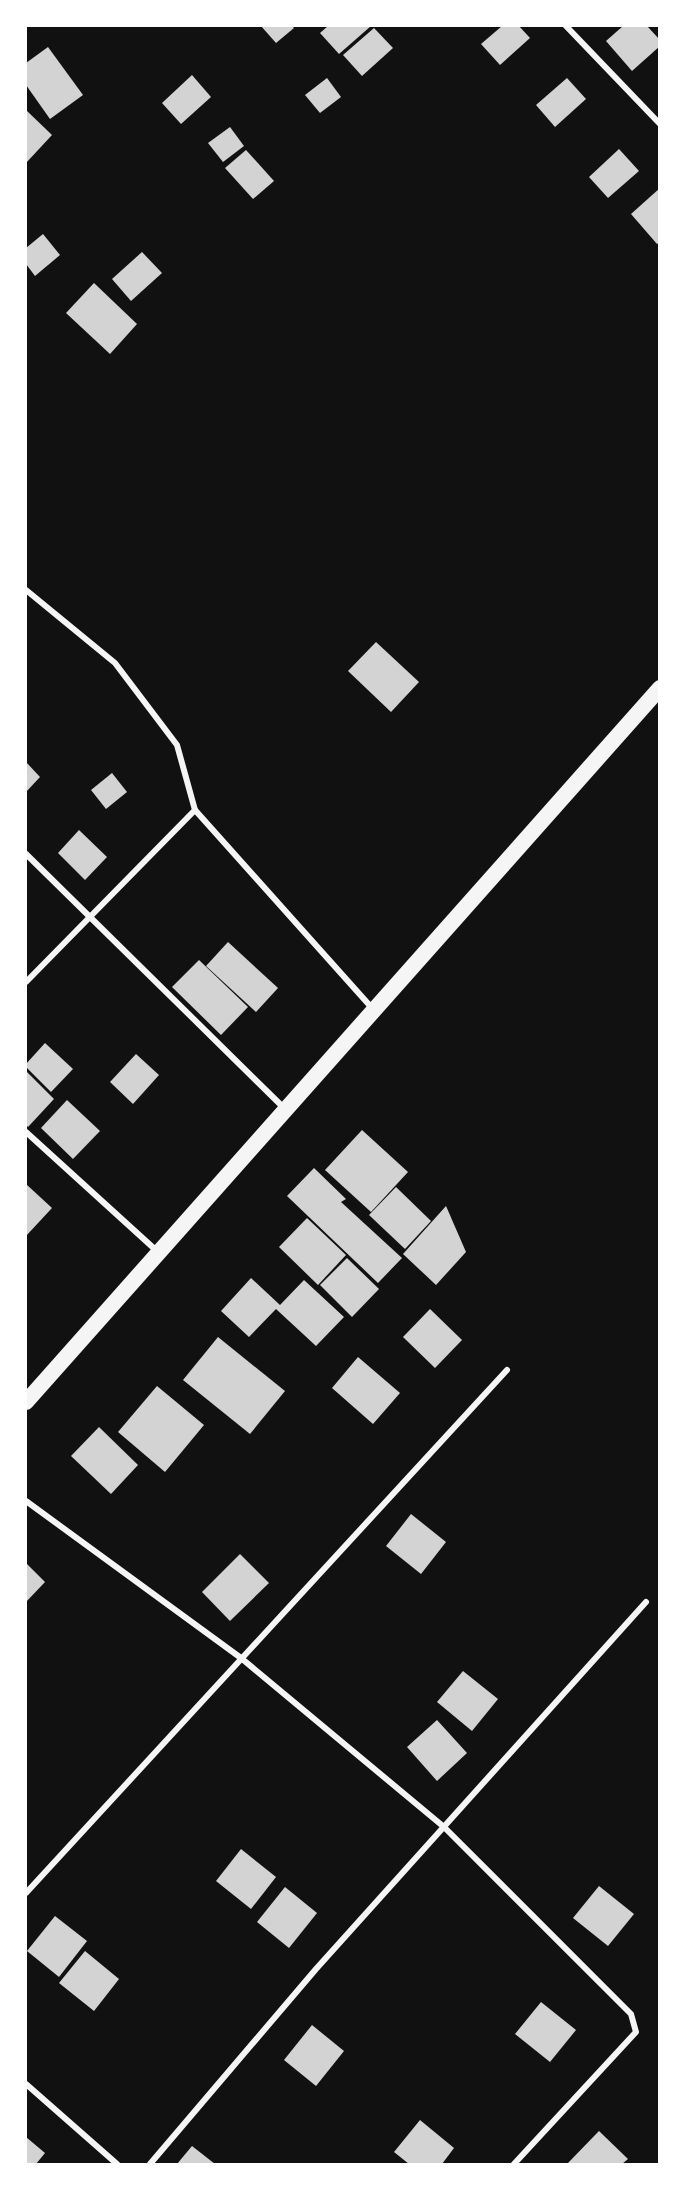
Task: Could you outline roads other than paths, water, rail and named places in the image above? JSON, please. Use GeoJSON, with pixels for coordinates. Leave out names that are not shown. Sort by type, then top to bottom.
{"type":"FeatureCollection","features":[{"type":"Feature","properties":{"kind":"highway"},"geometry":{"type":"LineString","coordinates":[[26,1402],[660,688]]}},
{"type":"Feature","properties":{"kind":"street"},"geometry":{"type":"LineString","coordinates":[[566,26],[660,124]]}},
{"type":"Feature","properties":{"kind":"street"},"geometry":{"type":"LineString","coordinates":[[26,590],[115,663],[177,745],[195,810],[374,1010]]}},
{"type":"Feature","properties":{"kind":"street"},"geometry":{"type":"LineString","coordinates":[[26,982],[89,915],[195,810]]}},
{"type":"Feature","properties":{"kind":"street"},"geometry":{"type":"LineString","coordinates":[[26,854],[285,1110]]}},
{"type":"Feature","properties":{"kind":"street"},"geometry":{"type":"LineString","coordinates":[[26,1132],[159,1253]]}},
{"type":"Feature","properties":{"kind":"street"},"geometry":{"type":"LineString","coordinates":[[26,1893],[507,1370]]}},
{"type":"Feature","properties":{"kind":"street"},"geometry":{"type":"LineString","coordinates":[[26,1502],[241,1658],[444,1827],[632,2014],[636,2032],[514,2164]]}},
{"type":"Feature","properties":{"kind":"street"},"geometry":{"type":"LineString","coordinates":[[150,2164],[316,1969],[646,1602]]}},
{"type":"Feature","properties":{"kind":"street"},"geometry":{"type":"LineString","coordinates":[[26,2084],[117,2164]]}}]}
